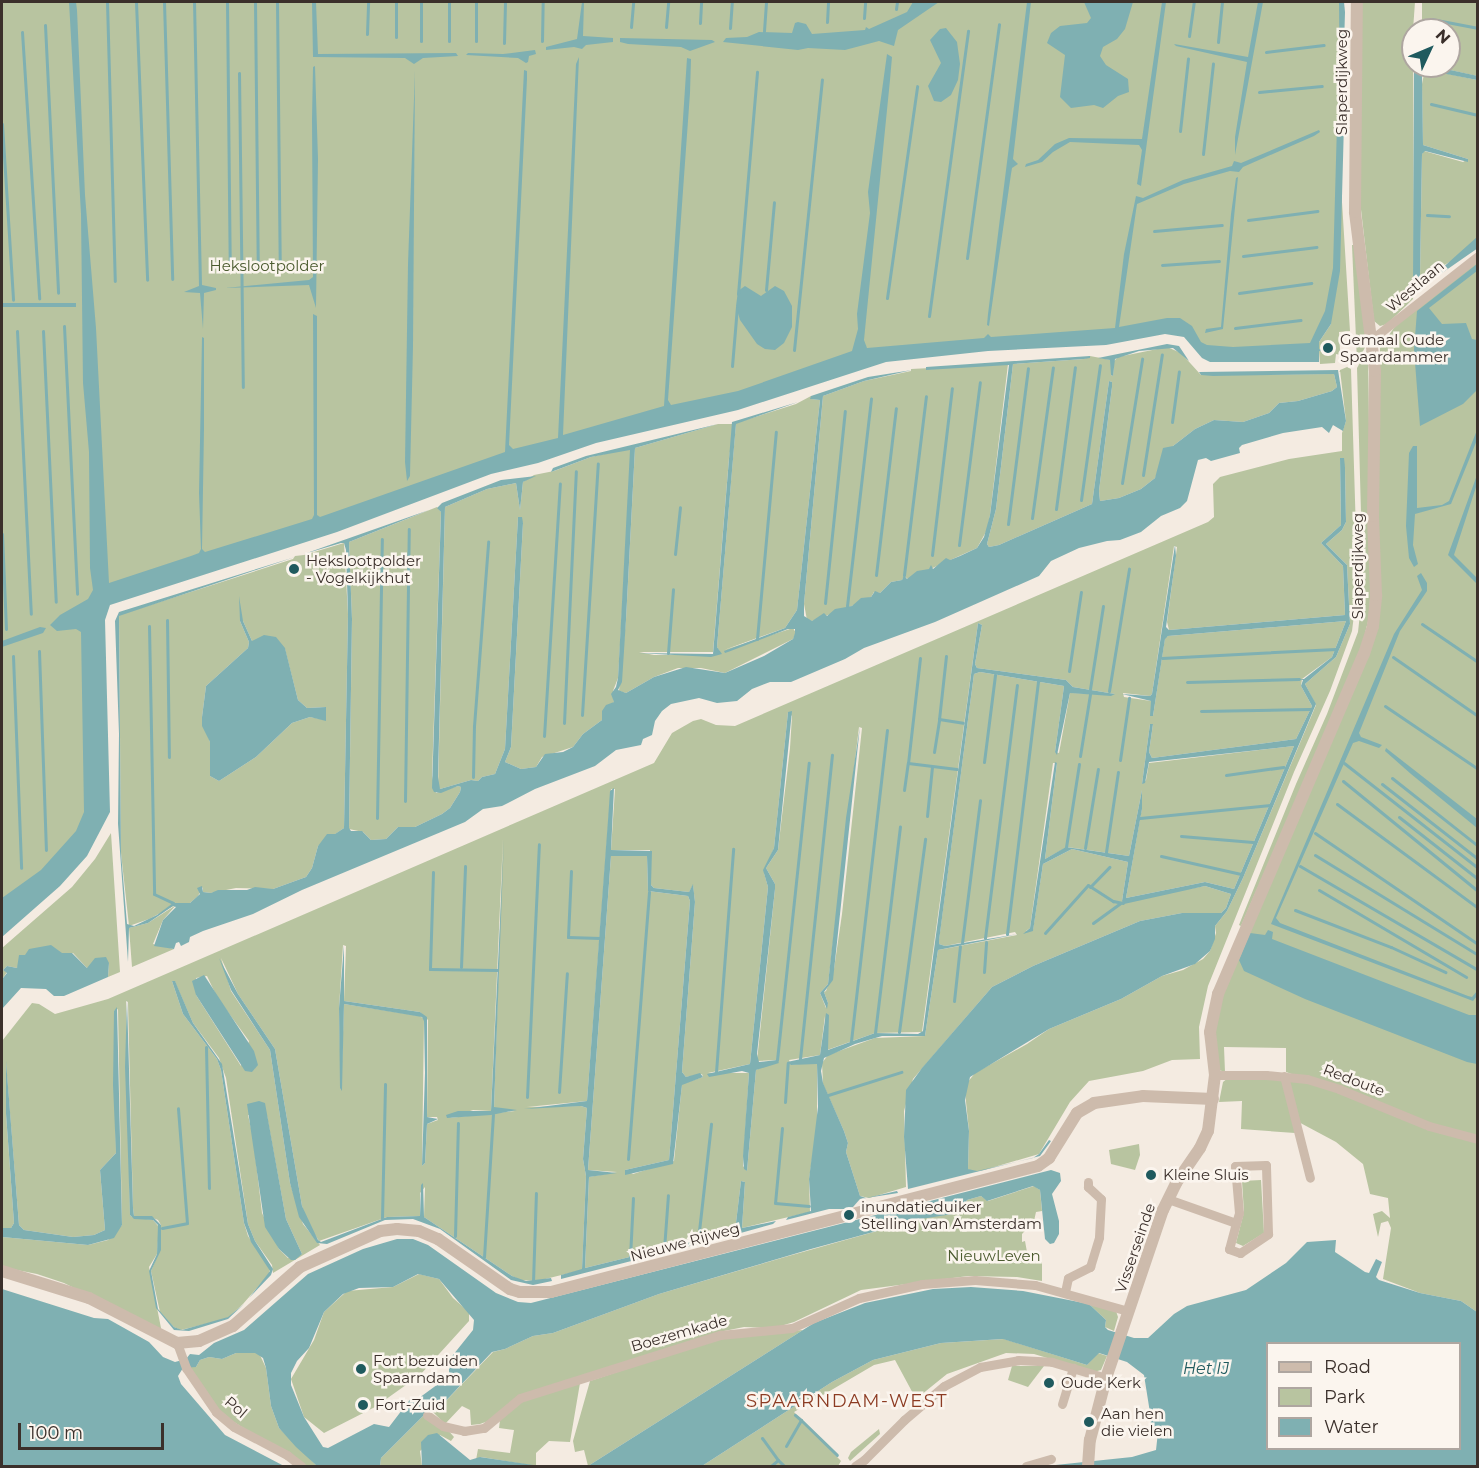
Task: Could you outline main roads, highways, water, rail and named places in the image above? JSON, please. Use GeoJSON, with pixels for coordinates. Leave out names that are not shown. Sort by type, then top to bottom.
{"type":"FeatureCollection","features":[{"type":"Feature","properties":{"kind":"water"},"geometry":{"type":"Polygon","coordinates":[[[69,2],[76,2],[77,10],[85,195],[96,328],[109,583],[191,556],[199,553],[201,549],[199,493],[202,337],[204,338],[204,429],[202,549],[205,552],[312,519],[314,515],[313,314],[317,316],[317,515],[320,517],[505,452],[524,70],[527,71],[527,79],[509,445],[513,449],[558,438],[576,64],[579,57],[563,435],[664,406],[687,58],[691,59],[690,93],[668,400],[671,405],[738,391],[852,351],[858,329],[857,314],[870,213],[868,192],[887,54],[892,57],[864,340],[867,348],[984,338],[988,334],[991,337],[1115,328],[1124,254],[1136,196],[1143,198],[1183,180],[1232,166],[1234,161],[1241,163],[1319,130],[1320,132],[1314,136],[1243,167],[1239,172],[1230,171],[1184,184],[1137,204],[1119,327],[1167,318],[1180,318],[1192,326],[1201,342],[1207,345],[1233,347],[1310,343],[1325,311],[1333,268],[1337,124],[1341,122],[1344,123],[1340,271],[1331,324],[1319,342],[1319,349],[1325,351],[1319,351],[1319,362],[1210,362],[1202,358],[1184,337],[1165,334],[1106,345],[988,351],[886,362],[738,410],[596,443],[538,463],[491,474],[337,532],[110,605],[105,620],[110,812],[87,856],[60,886],[2,937],[2,898],[41,870],[76,831],[84,812],[81,632],[76,629],[57,631],[50,625],[60,615],[88,599],[93,590],[90,568],[89,452],[83,383],[81,214],[69,2]]]}},
{"type":"Feature","properties":{"kind":"water"},"geometry":{"type":"Polygon","coordinates":[[[193,2],[196,2],[202,285],[216,288],[216,290],[204,293],[203,329],[200,293],[184,292],[199,286],[193,2]]]}},
{"type":"Feature","properties":{"kind":"water"},"geometry":{"type":"Polygon","coordinates":[[[312,2],[316,2],[318,54],[456,53],[458,56],[423,58],[414,64],[405,58],[313,57],[312,2]]]}},
{"type":"Feature","properties":{"kind":"water"},"geometry":{"type":"Polygon","coordinates":[[[582,2],[584,2],[583,36],[613,38],[613,42],[586,45],[582,49],[574,47],[546,50],[546,47],[577,39],[582,2]]]}},
{"type":"Feature","properties":{"kind":"water"},"geometry":{"type":"Polygon","coordinates":[[[913,2],[939,2],[898,30],[894,46],[879,41],[845,50],[808,48],[798,50],[723,42],[726,38],[747,37],[759,32],[792,33],[795,23],[798,22],[806,24],[812,34],[865,30],[866,27],[869,29],[907,12],[913,2]]]}},
{"type":"Feature","properties":{"kind":"water"},"geometry":{"type":"Polygon","coordinates":[[[1027,2],[1031,2],[1013,159],[1018,164],[1012,168],[989,326],[987,325],[988,314],[1027,2]]]}},
{"type":"Feature","properties":{"kind":"water"},"geometry":{"type":"Polygon","coordinates":[[[1084,2],[1133,2],[1125,29],[1117,39],[1103,47],[1100,56],[1106,65],[1128,79],[1129,92],[1118,96],[1103,108],[1094,105],[1071,108],[1060,97],[1065,55],[1047,43],[1051,33],[1060,26],[1087,23],[1091,18],[1084,2]]]}},
{"type":"Feature","properties":{"kind":"water"},"geometry":{"type":"Polygon","coordinates":[[[1162,2],[1166,2],[1141,186],[1137,184],[1142,150],[1139,145],[1070,142],[1042,162],[1025,167],[1026,164],[1038,160],[1055,144],[1069,138],[1142,139],[1162,2]]]}},
{"type":"Feature","properties":{"kind":"water"},"geometry":{"type":"Polygon","coordinates":[[[1258,2],[1263,2],[1235,155],[1235,137],[1247,62],[1174,44],[1248,57],[1258,2]]]}},
{"type":"Feature","properties":{"kind":"water"},"geometry":{"type":"Polygon","coordinates":[[[1339,2],[1344,2],[1345,12],[1342,115],[1340,108],[1339,2]]]}},
{"type":"Feature","properties":{"kind":"water"},"geometry":{"type":"Polygon","coordinates":[[[946,28],[957,42],[960,64],[958,80],[951,95],[941,102],[934,101],[928,86],[941,63],[930,40],[940,29],[946,28]]]}},
{"type":"Feature","properties":{"kind":"water"},"geometry":{"type":"Polygon","coordinates":[[[620,38],[712,40],[715,42],[690,51],[681,47],[628,44],[620,42],[620,38]]]}},
{"type":"Feature","properties":{"kind":"water"},"geometry":{"type":"Polygon","coordinates":[[[535,50],[536,54],[529,56],[526,63],[518,58],[466,55],[468,53],[503,54],[535,50]]]}},
{"type":"Feature","properties":{"kind":"water"},"geometry":{"type":"Polygon","coordinates":[[[315,66],[318,159],[316,308],[309,285],[225,288],[309,280],[313,277],[312,119],[313,67],[315,66]]]}},
{"type":"Feature","properties":{"kind":"water"},"geometry":{"type":"Polygon","coordinates":[[[415,71],[413,346],[410,476],[407,481],[405,462],[408,264],[415,71]]]}},
{"type":"Feature","properties":{"kind":"water"},"geometry":{"type":"Polygon","coordinates":[[[1461,72],[1478,76],[1477,80],[1461,77],[1461,72]]]}},
{"type":"Feature","properties":{"kind":"water"},"geometry":{"type":"Polygon","coordinates":[[[1414,78],[1422,78],[1423,145],[1468,159],[1468,162],[1425,151],[1422,154],[1420,277],[1439,271],[1477,237],[1478,248],[1416,291],[1413,285],[1414,78]]]}},
{"type":"Feature","properties":{"kind":"water"},"geometry":{"type":"Polygon","coordinates":[[[1238,177],[1223,329],[1205,333],[1206,329],[1221,327],[1231,214],[1238,177]]]}},
{"type":"Feature","properties":{"kind":"water"},"geometry":{"type":"Polygon","coordinates":[[[1477,264],[1477,271],[1429,308],[1442,324],[1466,323],[1472,339],[1477,340],[1477,390],[1463,404],[1420,426],[1414,350],[1417,311],[1477,264]]]}},
{"type":"Feature","properties":{"kind":"water"},"geometry":{"type":"Polygon","coordinates":[[[745,286],[761,296],[775,286],[784,291],[792,306],[792,327],[784,343],[775,350],[765,349],[757,344],[740,320],[736,306],[738,291],[745,286]]]}},
{"type":"Feature","properties":{"kind":"water"},"geometry":{"type":"Polygon","coordinates":[[[2,303],[76,303],[76,307],[2,307],[2,303]]]}},
{"type":"Feature","properties":{"kind":"water"},"geometry":{"type":"Polygon","coordinates":[[[1167,344],[1179,346],[1189,361],[1173,348],[1139,351],[1115,359],[1113,376],[1110,360],[1098,358],[1167,344]]]}},
{"type":"Feature","properties":{"kind":"water"},"geometry":{"type":"Polygon","coordinates":[[[1090,356],[1084,359],[1013,364],[996,509],[987,544],[989,547],[999,545],[1092,504],[1109,381],[1112,382],[1112,387],[1099,491],[1100,501],[1119,498],[1141,489],[1155,478],[1163,448],[1173,446],[1195,429],[1214,420],[1243,422],[1269,413],[1279,403],[1298,401],[1332,391],[1337,387],[1334,374],[1213,376],[1201,375],[1199,372],[1338,370],[1346,421],[1343,431],[1333,425],[1329,433],[1322,427],[1283,433],[1242,445],[1239,448],[1240,453],[1211,461],[1206,458],[1198,460],[1187,501],[1180,508],[1161,516],[1141,532],[1120,540],[1079,548],[1051,561],[1039,576],[935,622],[864,648],[845,659],[791,682],[770,682],[752,689],[737,701],[717,703],[699,698],[671,704],[662,711],[655,721],[652,735],[643,739],[641,745],[616,750],[595,766],[535,789],[502,806],[483,809],[465,822],[302,890],[253,914],[203,931],[190,937],[189,942],[181,946],[179,942],[176,943],[174,949],[154,946],[163,920],[176,907],[173,906],[148,923],[129,928],[128,962],[118,824],[119,734],[115,621],[119,612],[295,557],[119,616],[121,853],[127,924],[134,926],[157,915],[173,903],[190,903],[200,894],[197,888],[202,886],[203,892],[211,893],[218,890],[247,890],[255,887],[273,889],[306,877],[312,868],[318,846],[327,834],[335,834],[344,828],[348,614],[346,550],[344,543],[341,543],[304,554],[429,510],[349,542],[352,619],[349,828],[351,831],[362,831],[371,840],[386,839],[398,827],[415,827],[442,814],[450,808],[461,787],[458,786],[441,793],[434,792],[432,788],[441,512],[437,508],[442,503],[501,480],[536,476],[523,482],[520,510],[516,483],[487,489],[445,507],[438,777],[440,789],[471,780],[478,781],[482,777],[495,774],[505,749],[518,517],[522,517],[523,523],[511,747],[505,762],[521,769],[536,767],[545,754],[563,752],[573,747],[583,734],[602,720],[602,711],[606,705],[614,702],[611,694],[618,678],[630,450],[591,457],[551,472],[553,468],[586,456],[718,424],[635,448],[622,682],[618,690],[626,693],[654,677],[686,667],[725,673],[764,656],[793,639],[795,633],[795,629],[788,629],[728,652],[724,651],[785,628],[797,610],[820,400],[810,399],[811,396],[868,377],[912,370],[864,381],[823,396],[804,604],[804,616],[812,621],[824,613],[827,616],[835,609],[852,606],[861,598],[871,597],[875,591],[880,593],[891,582],[902,580],[904,575],[907,579],[917,571],[929,569],[931,565],[933,569],[946,558],[950,560],[977,548],[984,537],[990,515],[1009,365],[926,370],[926,367],[1090,356]]]}},
{"type":"Feature","properties":{"kind":"water"},"geometry":{"type":"Polygon","coordinates":[[[798,402],[736,424],[717,647],[722,654],[711,657],[638,653],[713,654],[732,422],[798,402]]]}},
{"type":"Feature","properties":{"kind":"water"},"geometry":{"type":"Polygon","coordinates":[[[1477,430],[1477,440],[1451,504],[1415,514],[1413,545],[1418,564],[1414,567],[1409,558],[1406,526],[1409,453],[1413,446],[1417,446],[1417,508],[1442,505],[1449,501],[1477,430]]]}},
{"type":"Feature","properties":{"kind":"water"},"geometry":{"type":"Polygon","coordinates":[[[1340,458],[1344,458],[1346,522],[1342,530],[1326,544],[1347,565],[1350,624],[1336,657],[1305,684],[1316,704],[1243,878],[1227,911],[1215,926],[1215,939],[1210,951],[1195,964],[1162,976],[1121,999],[1049,1029],[970,1077],[965,1100],[969,1131],[968,1169],[977,1171],[1019,1161],[908,1189],[904,1137],[906,1090],[922,1068],[992,987],[1033,966],[1140,921],[1182,913],[1221,913],[1226,908],[1231,894],[1205,886],[1124,904],[1122,901],[1128,862],[1072,849],[1043,864],[1033,931],[1023,934],[1030,928],[1055,762],[1057,763],[1045,859],[1066,847],[1129,856],[1142,790],[1142,809],[1126,898],[1205,882],[1234,889],[1294,746],[1149,762],[1145,783],[1142,784],[1150,724],[1153,724],[1149,752],[1152,758],[1296,739],[1312,706],[1301,686],[1303,680],[1299,679],[1304,679],[1332,657],[1346,621],[1168,636],[1165,639],[1153,716],[1150,716],[1151,701],[1122,694],[1150,696],[1152,694],[1175,545],[1176,556],[1166,627],[1169,630],[1345,615],[1343,566],[1321,543],[1341,525],[1340,458]]]}},
{"type":"Feature","properties":{"kind":"water"},"geometry":{"type":"Polygon","coordinates":[[[1477,475],[1477,484],[1454,555],[1477,578],[1477,584],[1448,555],[1477,475]]]}},
{"type":"Feature","properties":{"kind":"water"},"geometry":{"type":"Polygon","coordinates":[[[1421,573],[1427,583],[1427,591],[1400,631],[1359,733],[1361,737],[1382,745],[1379,748],[1359,741],[1353,743],[1276,918],[1280,923],[1468,996],[1472,997],[1477,991],[1477,996],[1473,1001],[1271,924],[1394,634],[1422,590],[1417,576],[1421,573]]]}},
{"type":"Feature","properties":{"kind":"water"},"geometry":{"type":"Polygon","coordinates":[[[239,596],[243,621],[252,641],[264,635],[276,637],[285,648],[298,700],[307,708],[326,707],[326,721],[310,717],[292,723],[256,757],[219,781],[210,776],[210,742],[202,726],[202,717],[206,686],[248,648],[249,642],[240,621],[239,596]]]}},
{"type":"Feature","properties":{"kind":"water"},"geometry":{"type":"Polygon","coordinates":[[[978,623],[982,625],[975,664],[977,668],[1066,680],[1073,687],[1115,694],[1111,696],[1070,693],[1057,755],[1055,752],[1064,686],[980,672],[974,674],[939,944],[945,946],[1018,934],[938,950],[925,1036],[882,1036],[855,1044],[824,1058],[821,1071],[823,1083],[848,1143],[846,1152],[860,1196],[866,1198],[897,1191],[898,1193],[860,1199],[853,1207],[845,1209],[829,1209],[786,1220],[788,1217],[811,1211],[809,1179],[818,1107],[817,1064],[791,1065],[787,1062],[820,1055],[826,1013],[829,1015],[828,1050],[875,1033],[918,1034],[923,1031],[978,623]]]}},
{"type":"Feature","properties":{"kind":"water"},"geometry":{"type":"Polygon","coordinates":[[[40,627],[46,628],[43,633],[2,647],[2,641],[40,627]]]}},
{"type":"Feature","properties":{"kind":"water"},"geometry":{"type":"Polygon","coordinates":[[[792,711],[778,850],[766,868],[775,884],[775,889],[757,1054],[759,1062],[777,1060],[779,1063],[756,1070],[747,1171],[744,1169],[743,1156],[749,1073],[742,1071],[709,1077],[707,1074],[750,1064],[768,887],[763,870],[774,848],[788,712],[792,711]]]}},
{"type":"Feature","properties":{"kind":"water"},"geometry":{"type":"Polygon","coordinates":[[[860,726],[833,980],[824,992],[828,1003],[827,1009],[820,993],[828,984],[846,818],[860,726]]]}},
{"type":"Feature","properties":{"kind":"water"},"geometry":{"type":"Polygon","coordinates":[[[1386,748],[1477,819],[1477,828],[1411,774],[1385,751],[1386,748]]]}},
{"type":"Feature","properties":{"kind":"water"},"geometry":{"type":"Polygon","coordinates":[[[614,788],[611,850],[652,851],[651,885],[654,888],[689,892],[693,884],[695,902],[682,1072],[686,1077],[700,1073],[703,1077],[682,1085],[673,1164],[625,1175],[625,1170],[669,1160],[690,901],[688,896],[648,891],[647,856],[611,856],[588,1170],[617,1173],[589,1177],[585,1268],[735,1231],[741,1181],[745,1182],[742,1228],[776,1221],[773,1224],[737,1234],[561,1279],[561,1275],[582,1269],[586,1176],[583,1159],[587,1108],[581,1106],[524,1109],[587,1101],[610,791],[614,788]]]}},
{"type":"Feature","properties":{"kind":"water"},"geometry":{"type":"Polygon","coordinates":[[[504,838],[494,1107],[517,1110],[491,1115],[447,1118],[446,1115],[458,1111],[491,1111],[504,838]]]}},
{"type":"Feature","properties":{"kind":"water"},"geometry":{"type":"Polygon","coordinates":[[[1268,930],[1273,932],[1272,939],[1469,1015],[1477,1015],[1477,1064],[1305,999],[1244,971],[1239,960],[1250,933],[1265,935],[1268,930]]]}},
{"type":"Feature","properties":{"kind":"water"},"geometry":{"type":"Polygon","coordinates":[[[51,945],[62,953],[72,953],[87,968],[95,958],[106,957],[109,963],[108,977],[64,996],[54,996],[46,989],[21,988],[2,1009],[2,971],[3,978],[7,973],[3,970],[7,966],[17,968],[19,955],[25,955],[29,949],[51,945]]]}},
{"type":"Feature","properties":{"kind":"water"},"geometry":{"type":"Polygon","coordinates":[[[344,945],[344,1001],[420,1012],[427,1017],[427,1117],[438,1119],[427,1124],[425,1163],[422,1166],[425,1073],[422,1017],[344,1004],[342,1091],[340,1088],[339,1008],[344,945]]]}},
{"type":"Feature","properties":{"kind":"water"},"geometry":{"type":"Polygon","coordinates":[[[219,958],[238,994],[275,1049],[302,1206],[318,1240],[321,1242],[387,1217],[420,1216],[421,1185],[423,1183],[424,1217],[512,1276],[526,1281],[551,1278],[552,1281],[533,1285],[511,1280],[440,1229],[413,1219],[385,1220],[327,1244],[317,1243],[299,1217],[290,1183],[270,1050],[231,990],[219,958]]]}},
{"type":"Feature","properties":{"kind":"water"},"geometry":{"type":"Polygon","coordinates":[[[204,975],[254,1051],[258,1065],[252,1072],[245,1071],[196,995],[192,981],[204,975]]]}},
{"type":"Feature","properties":{"kind":"water"},"geometry":{"type":"Polygon","coordinates":[[[172,981],[175,981],[193,1023],[222,1064],[248,1224],[255,1241],[273,1269],[271,1275],[249,1298],[270,1271],[251,1242],[244,1223],[221,1070],[217,1059],[183,1014],[172,981]]]}},
{"type":"Feature","properties":{"kind":"water"},"geometry":{"type":"Polygon","coordinates":[[[127,999],[133,1208],[134,1216],[152,1216],[161,1225],[161,1250],[151,1271],[158,1309],[174,1327],[182,1330],[228,1317],[244,1304],[228,1319],[189,1331],[174,1330],[156,1308],[149,1271],[157,1254],[158,1225],[153,1220],[134,1219],[130,1215],[125,1067],[127,999]]]}},
{"type":"Feature","properties":{"kind":"water"},"geometry":{"type":"Polygon","coordinates":[[[117,1007],[122,1225],[114,1238],[88,1245],[2,1237],[2,1228],[11,1228],[14,1223],[6,1114],[6,1061],[19,1225],[24,1230],[73,1237],[94,1235],[105,1230],[100,1170],[116,1153],[113,1085],[114,1011],[117,1007]]]}},
{"type":"Feature","properties":{"kind":"water"},"geometry":{"type":"Polygon","coordinates":[[[259,1101],[265,1103],[286,1219],[302,1254],[295,1260],[291,1260],[279,1249],[265,1227],[247,1104],[259,1101]]]}},
{"type":"Feature","properties":{"kind":"water"},"geometry":{"type":"Polygon","coordinates":[[[1049,1140],[1051,1141],[1040,1156],[1034,1158],[1049,1140]]]}},
{"type":"Feature","properties":{"kind":"water"},"geometry":{"type":"Polygon","coordinates":[[[1051,1170],[1060,1173],[1061,1181],[1052,1194],[1059,1221],[1059,1234],[1054,1243],[1050,1244],[1045,1239],[1040,1190],[1033,1186],[987,1201],[981,1196],[967,1200],[959,1213],[921,1219],[659,1294],[553,1333],[533,1336],[505,1349],[492,1352],[439,1408],[430,1409],[381,1458],[380,1466],[317,1466],[279,1428],[271,1406],[263,1358],[255,1353],[236,1353],[222,1359],[209,1357],[200,1360],[196,1367],[183,1368],[178,1376],[181,1384],[225,1435],[284,1466],[2,1466],[2,1289],[94,1318],[108,1319],[149,1342],[163,1357],[175,1362],[186,1359],[190,1354],[199,1355],[214,1343],[244,1330],[308,1274],[363,1249],[397,1239],[413,1239],[428,1245],[496,1293],[518,1302],[531,1303],[1051,1170]],[[418,1274],[393,1287],[359,1288],[343,1294],[324,1312],[309,1348],[297,1361],[291,1373],[291,1385],[304,1417],[323,1447],[328,1448],[374,1424],[389,1427],[412,1397],[419,1398],[449,1376],[449,1360],[473,1330],[474,1320],[439,1279],[418,1274]]]}},
{"type":"Feature","properties":{"kind":"water","name":"Het IJ"},"geometry":{"type":"Polygon","coordinates":[[[1336,1240],[1335,1252],[1365,1272],[1369,1273],[1376,1259],[1382,1262],[1376,1277],[1379,1280],[1420,1293],[1461,1301],[1477,1312],[1477,1466],[1046,1466],[1132,1457],[1156,1450],[1158,1432],[1150,1431],[1151,1419],[1144,1375],[1127,1362],[1099,1353],[1087,1365],[1003,1339],[941,1343],[873,1360],[832,1382],[702,1466],[588,1466],[814,1323],[865,1303],[933,1289],[971,1287],[1023,1291],[1089,1304],[1106,1320],[1105,1327],[1108,1330],[1134,1338],[1148,1338],[1174,1314],[1187,1306],[1246,1290],[1286,1263],[1307,1242],[1336,1240]]]}},
{"type":"Feature","properties":{"kind":"water"},"geometry":{"type":"Polygon","coordinates":[[[437,1433],[470,1460],[480,1457],[540,1466],[422,1466],[421,1442],[428,1435],[437,1433]]]}},
{"type":"Feature","properties":{"kind":"waterway"},"geometry":{"type":"LineString","coordinates":[[107,2],[115,281]]}},
{"type":"Feature","properties":{"kind":"waterway"},"geometry":{"type":"LineString","coordinates":[[136,2],[147,280]]}},
{"type":"Feature","properties":{"kind":"waterway"},"geometry":{"type":"LineString","coordinates":[[164,2],[172,279]]}},
{"type":"Feature","properties":{"kind":"waterway"},"geometry":{"type":"LineString","coordinates":[[227,2],[230,270]]}},
{"type":"Feature","properties":{"kind":"waterway"},"geometry":{"type":"LineString","coordinates":[[255,2],[258,268]]}},
{"type":"Feature","properties":{"kind":"waterway"},"geometry":{"type":"LineString","coordinates":[[277,2],[280,269]]}},
{"type":"Feature","properties":{"kind":"waterway"},"geometry":{"type":"LineString","coordinates":[[367,34],[368,2]]}},
{"type":"Feature","properties":{"kind":"waterway"},"geometry":{"type":"LineString","coordinates":[[396,2],[396,37]]}},
{"type":"Feature","properties":{"kind":"waterway"},"geometry":{"type":"LineString","coordinates":[[421,2],[421,41]]}},
{"type":"Feature","properties":{"kind":"waterway"},"geometry":{"type":"LineString","coordinates":[[449,2],[449,41]]}},
{"type":"Feature","properties":{"kind":"waterway"},"geometry":{"type":"LineString","coordinates":[[476,2],[476,41]]}},
{"type":"Feature","properties":{"kind":"waterway"},"geometry":{"type":"LineString","coordinates":[[504,43],[505,2]]}},
{"type":"Feature","properties":{"kind":"waterway"},"geometry":{"type":"LineString","coordinates":[[542,41],[543,2]]}},
{"type":"Feature","properties":{"kind":"waterway"},"geometry":{"type":"LineString","coordinates":[[631,27],[633,2]]}},
{"type":"Feature","properties":{"kind":"waterway"},"geometry":{"type":"LineString","coordinates":[[666,27],[668,2]]}},
{"type":"Feature","properties":{"kind":"waterway"},"geometry":{"type":"LineString","coordinates":[[700,23],[701,2]]}},
{"type":"Feature","properties":{"kind":"waterway"},"geometry":{"type":"LineString","coordinates":[[730,28],[732,2]]}},
{"type":"Feature","properties":{"kind":"waterway"},"geometry":{"type":"LineString","coordinates":[[764,31],[766,2]]}},
{"type":"Feature","properties":{"kind":"waterway"},"geometry":{"type":"LineString","coordinates":[[827,22],[828,2]]}},
{"type":"Feature","properties":{"kind":"waterway"},"geometry":{"type":"LineString","coordinates":[[864,18],[865,2]]}},
{"type":"Feature","properties":{"kind":"waterway"},"geometry":{"type":"LineString","coordinates":[[896,9],[897,2]]}},
{"type":"Feature","properties":{"kind":"waterway"},"geometry":{"type":"LineString","coordinates":[[1189,36],[1194,2]]}},
{"type":"Feature","properties":{"kind":"waterway"},"geometry":{"type":"LineString","coordinates":[[1218,42],[1222,2]]}},
{"type":"Feature","properties":{"kind":"waterway"},"geometry":{"type":"LineString","coordinates":[[967,258],[999,24]]}},
{"type":"Feature","properties":{"kind":"waterway"},"geometry":{"type":"LineString","coordinates":[[45,25],[58,293]]}},
{"type":"Feature","properties":{"kind":"waterway"},"geometry":{"type":"LineString","coordinates":[[1461,25],[1478,28]]}},
{"type":"Feature","properties":{"kind":"waterway"},"geometry":{"type":"LineString","coordinates":[[929,316],[968,31]]}},
{"type":"Feature","properties":{"kind":"waterway"},"geometry":{"type":"LineString","coordinates":[[22,32],[39,298]]}},
{"type":"Feature","properties":{"kind":"waterway"},"geometry":{"type":"LineString","coordinates":[[1266,52],[1324,45]]}},
{"type":"Feature","properties":{"kind":"waterway"},"geometry":{"type":"LineString","coordinates":[[1180,131],[1188,58]]}},
{"type":"Feature","properties":{"kind":"waterway"},"geometry":{"type":"LineString","coordinates":[[1203,154],[1213,64]]}},
{"type":"Feature","properties":{"kind":"waterway"},"geometry":{"type":"LineString","coordinates":[[738,294],[757,72]]}},
{"type":"Feature","properties":{"kind":"waterway"},"geometry":{"type":"LineString","coordinates":[[239,73],[243,387]]}},
{"type":"Feature","properties":{"kind":"waterway"},"geometry":{"type":"LineString","coordinates":[[794,350],[822,79]]}},
{"type":"Feature","properties":{"kind":"waterway"},"geometry":{"type":"LineString","coordinates":[[887,298],[917,86]]}},
{"type":"Feature","properties":{"kind":"waterway"},"geometry":{"type":"LineString","coordinates":[[1259,92],[1322,86]]}},
{"type":"Feature","properties":{"kind":"waterway"},"geometry":{"type":"LineString","coordinates":[[1431,104],[1478,115]]}},
{"type":"Feature","properties":{"kind":"waterway"},"geometry":{"type":"LineString","coordinates":[[2,124],[13,300]]}},
{"type":"Feature","properties":{"kind":"waterway"},"geometry":{"type":"LineString","coordinates":[[766,290],[774,202]]}},
{"type":"Feature","properties":{"kind":"waterway"},"geometry":{"type":"LineString","coordinates":[[1248,220],[1317,211]]}},
{"type":"Feature","properties":{"kind":"waterway"},"geometry":{"type":"LineString","coordinates":[[1427,215],[1449,216]]}},
{"type":"Feature","properties":{"kind":"waterway"},"geometry":{"type":"LineString","coordinates":[[1154,231],[1222,225]]}},
{"type":"Feature","properties":{"kind":"waterway"},"geometry":{"type":"LineString","coordinates":[[1243,256],[1316,247]]}},
{"type":"Feature","properties":{"kind":"waterway"},"geometry":{"type":"LineString","coordinates":[[1162,265],[1219,261]]}},
{"type":"Feature","properties":{"kind":"waterway"},"geometry":{"type":"LineString","coordinates":[[1239,293],[1311,283]]}},
{"type":"Feature","properties":{"kind":"waterway"},"geometry":{"type":"LineString","coordinates":[[732,366],[737,307]]}},
{"type":"Feature","properties":{"kind":"waterway"},"geometry":{"type":"LineString","coordinates":[[1235,328],[1301,320]]}},
{"type":"Feature","properties":{"kind":"waterway"},"geometry":{"type":"LineString","coordinates":[[64,326],[77,594]]}},
{"type":"Feature","properties":{"kind":"waterway"},"geometry":{"type":"LineString","coordinates":[[17,331],[31,614]]}},
{"type":"Feature","properties":{"kind":"waterway"},"geometry":{"type":"LineString","coordinates":[[43,331],[56,602]]}},
{"type":"Feature","properties":{"kind":"waterway"},"geometry":{"type":"LineString","coordinates":[[1143,475],[1162,354]]}},
{"type":"Feature","properties":{"kind":"waterway"},"geometry":{"type":"LineString","coordinates":[[1122,483],[1142,359]]}},
{"type":"Feature","properties":{"kind":"waterway"},"geometry":{"type":"LineString","coordinates":[[1081,500],[1100,365]]}},
{"type":"Feature","properties":{"kind":"waterway"},"geometry":{"type":"LineString","coordinates":[[1032,518],[1053,367]]}},
{"type":"Feature","properties":{"kind":"waterway"},"geometry":{"type":"LineString","coordinates":[[1056,509],[1075,367]]}},
{"type":"Feature","properties":{"kind":"waterway"},"geometry":{"type":"LineString","coordinates":[[1008,524],[1028,368]]}},
{"type":"Feature","properties":{"kind":"waterway"},"geometry":{"type":"LineString","coordinates":[[1172,422],[1179,371]]}},
{"type":"Feature","properties":{"kind":"waterway"},"geometry":{"type":"LineString","coordinates":[[959,545],[980,382]]}},
{"type":"Feature","properties":{"kind":"waterway"},"geometry":{"type":"LineString","coordinates":[[932,555],[952,388]]}},
{"type":"Feature","properties":{"kind":"waterway"},"geometry":{"type":"LineString","coordinates":[[904,575],[926,396]]}},
{"type":"Feature","properties":{"kind":"waterway"},"geometry":{"type":"LineString","coordinates":[[847,606],[871,398]]}},
{"type":"Feature","properties":{"kind":"waterway"},"geometry":{"type":"LineString","coordinates":[[876,575],[896,408]]}},
{"type":"Feature","properties":{"kind":"waterway"},"geometry":{"type":"LineString","coordinates":[[825,603],[845,411]]}},
{"type":"Feature","properties":{"kind":"waterway"},"geometry":{"type":"LineString","coordinates":[[757,639],[776,432]]}},
{"type":"Feature","properties":{"kind":"waterway"},"geometry":{"type":"LineString","coordinates":[[582,715],[598,464]]}},
{"type":"Feature","properties":{"kind":"waterway"},"geometry":{"type":"LineString","coordinates":[[564,723],[576,471]]}},
{"type":"Feature","properties":{"kind":"waterway"},"geometry":{"type":"LineString","coordinates":[[544,736],[560,484]]}},
{"type":"Feature","properties":{"kind":"waterway"},"geometry":{"type":"LineString","coordinates":[[675,554],[680,507]]}},
{"type":"Feature","properties":{"kind":"waterway"},"geometry":{"type":"LineString","coordinates":[[405,801],[409,529]]}},
{"type":"Feature","properties":{"kind":"waterway"},"geometry":{"type":"LineString","coordinates":[[2,534],[6,629]]}},
{"type":"Feature","properties":{"kind":"waterway"},"geometry":{"type":"LineString","coordinates":[[377,818],[382,539]]}},
{"type":"Feature","properties":{"kind":"waterway"},"geometry":{"type":"LineString","coordinates":[[473,777],[474,726],[488,542]]}},
{"type":"Feature","properties":{"kind":"waterway"},"geometry":{"type":"LineString","coordinates":[[1109,691],[1129,569]]}},
{"type":"Feature","properties":{"kind":"waterway"},"geometry":{"type":"LineString","coordinates":[[668,653],[673,589]]}},
{"type":"Feature","properties":{"kind":"waterway"},"geometry":{"type":"LineString","coordinates":[[1069,671],[1081,592]]}},
{"type":"Feature","properties":{"kind":"waterway"},"geometry":{"type":"LineString","coordinates":[[1090,689],[1103,606]]}},
{"type":"Feature","properties":{"kind":"waterway"},"geometry":{"type":"LineString","coordinates":[[167,620],[169,757]]}},
{"type":"Feature","properties":{"kind":"waterway"},"geometry":{"type":"LineString","coordinates":[[1422,624],[1478,662]]}},
{"type":"Feature","properties":{"kind":"waterway"},"geometry":{"type":"LineString","coordinates":[[149,626],[154,894],[173,903]]}},
{"type":"Feature","properties":{"kind":"waterway"},"geometry":{"type":"LineString","coordinates":[[1162,658],[1336,649]]}},
{"type":"Feature","properties":{"kind":"waterway"},"geometry":{"type":"LineString","coordinates":[[39,651],[46,850]]}},
{"type":"Feature","properties":{"kind":"waterway"},"geometry":{"type":"LineString","coordinates":[[13,656],[21,868]]}},
{"type":"Feature","properties":{"kind":"waterway"},"geometry":{"type":"LineString","coordinates":[[946,656],[939,719],[963,723]]}},
{"type":"Feature","properties":{"kind":"waterway"},"geometry":{"type":"LineString","coordinates":[[1393,657],[1478,716]]}},
{"type":"Feature","properties":{"kind":"waterway"},"geometry":{"type":"LineString","coordinates":[[920,658],[908,763],[957,769]]}},
{"type":"Feature","properties":{"kind":"waterway"},"geometry":{"type":"LineString","coordinates":[[984,762],[995,675]]}},
{"type":"Feature","properties":{"kind":"waterway"},"geometry":{"type":"LineString","coordinates":[[1187,682],[1299,679]]}},
{"type":"Feature","properties":{"kind":"waterway"},"geometry":{"type":"LineString","coordinates":[[1007,934],[1038,681]]}},
{"type":"Feature","properties":{"kind":"waterway"},"geometry":{"type":"LineString","coordinates":[[985,938],[1017,685]]}},
{"type":"Feature","properties":{"kind":"waterway"},"geometry":{"type":"LineString","coordinates":[[1080,756],[1090,694]]}},
{"type":"Feature","properties":{"kind":"waterway"},"geometry":{"type":"LineString","coordinates":[[1120,760],[1129,698]]}},
{"type":"Feature","properties":{"kind":"waterway"},"geometry":{"type":"LineString","coordinates":[[1385,706],[1478,769]]}},
{"type":"Feature","properties":{"kind":"waterway"},"geometry":{"type":"LineString","coordinates":[[1201,711],[1310,709]]}},
{"type":"Feature","properties":{"kind":"waterway"},"geometry":{"type":"LineString","coordinates":[[934,752],[939,719]]}},
{"type":"Feature","properties":{"kind":"waterway"},"geometry":{"type":"LineString","coordinates":[[851,1041],[887,730]]}},
{"type":"Feature","properties":{"kind":"waterway"},"geometry":{"type":"LineString","coordinates":[[800,1059],[832,755]]}},
{"type":"Feature","properties":{"kind":"waterway"},"geometry":{"type":"LineString","coordinates":[[777,1060],[809,763]]}},
{"type":"Feature","properties":{"kind":"waterway"},"geometry":{"type":"LineString","coordinates":[[904,790],[908,763]]}},
{"type":"Feature","properties":{"kind":"waterway"},"geometry":{"type":"LineString","coordinates":[[1344,763],[1478,868]]}},
{"type":"Feature","properties":{"kind":"waterway"},"geometry":{"type":"LineString","coordinates":[[1066,847],[1079,764]]}},
{"type":"Feature","properties":{"kind":"waterway"},"geometry":{"type":"LineString","coordinates":[[927,816],[932,767]]}},
{"type":"Feature","properties":{"kind":"waterway"},"geometry":{"type":"LineString","coordinates":[[1226,775],[1283,767]]}},
{"type":"Feature","properties":{"kind":"waterway"},"geometry":{"type":"LineString","coordinates":[[1085,848],[1098,769]]}},
{"type":"Feature","properties":{"kind":"waterway"},"geometry":{"type":"LineString","coordinates":[[1106,852],[1118,772]]}},
{"type":"Feature","properties":{"kind":"waterway"},"geometry":{"type":"LineString","coordinates":[[1392,778],[1478,846]]}},
{"type":"Feature","properties":{"kind":"waterway"},"geometry":{"type":"LineString","coordinates":[[1343,781],[1478,891]]}},
{"type":"Feature","properties":{"kind":"waterway"},"geometry":{"type":"LineString","coordinates":[[1382,784],[1478,859]]}},
{"type":"Feature","properties":{"kind":"waterway"},"geometry":{"type":"LineString","coordinates":[[962,943],[980,800]]}},
{"type":"Feature","properties":{"kind":"waterway"},"geometry":{"type":"LineString","coordinates":[[1337,804],[1478,908]]}},
{"type":"Feature","properties":{"kind":"waterway"},"geometry":{"type":"LineString","coordinates":[[1140,818],[1270,805]]}},
{"type":"Feature","properties":{"kind":"waterway"},"geometry":{"type":"LineString","coordinates":[[1399,817],[1478,879]]}},
{"type":"Feature","properties":{"kind":"waterway"},"geometry":{"type":"LineString","coordinates":[[875,1033],[900,827]]}},
{"type":"Feature","properties":{"kind":"waterway"},"geometry":{"type":"LineString","coordinates":[[1315,833],[1478,944]]}},
{"type":"Feature","properties":{"kind":"waterway"},"geometry":{"type":"LineString","coordinates":[[1181,836],[1253,842]]}},
{"type":"Feature","properties":{"kind":"waterway"},"geometry":{"type":"LineString","coordinates":[[899,1032],[925,839]]}},
{"type":"Feature","properties":{"kind":"waterway"},"geometry":{"type":"LineString","coordinates":[[527,1097],[539,844]]}},
{"type":"Feature","properties":{"kind":"waterway"},"geometry":{"type":"LineString","coordinates":[[716,1072],[733,849]]}},
{"type":"Feature","properties":{"kind":"waterway"},"geometry":{"type":"LineString","coordinates":[[1315,855],[1478,955]]}},
{"type":"Feature","properties":{"kind":"waterway"},"geometry":{"type":"LineString","coordinates":[[1161,856],[1241,874]]}},
{"type":"Feature","properties":{"kind":"waterway"},"geometry":{"type":"LineString","coordinates":[[461,967],[465,866]]}},
{"type":"Feature","properties":{"kind":"waterway"},"geometry":{"type":"LineString","coordinates":[[1300,866],[1478,970]]}},
{"type":"Feature","properties":{"kind":"waterway"},"geometry":{"type":"LineString","coordinates":[[1090,887],[1109,867]]}},
{"type":"Feature","properties":{"kind":"waterway"},"geometry":{"type":"LineString","coordinates":[[571,871],[568,937],[600,938]]}},
{"type":"Feature","properties":{"kind":"waterway"},"geometry":{"type":"LineString","coordinates":[[433,872],[430,969],[497,970]]}},
{"type":"Feature","properties":{"kind":"waterway"},"geometry":{"type":"LineString","coordinates":[[1045,933],[1088,885],[1113,901],[1123,903]]}},
{"type":"Feature","properties":{"kind":"waterway"},"geometry":{"type":"LineString","coordinates":[[1319,890],[1466,977]]}},
{"type":"Feature","properties":{"kind":"waterway"},"geometry":{"type":"LineString","coordinates":[[628,1159],[649,892]]}},
{"type":"Feature","properties":{"kind":"waterway"},"geometry":{"type":"LineString","coordinates":[[1093,923],[1121,903]]}},
{"type":"Feature","properties":{"kind":"waterway"},"geometry":{"type":"LineString","coordinates":[[1295,910],[1391,947],[1445,972]]}},
{"type":"Feature","properties":{"kind":"waterway"},"geometry":{"type":"LineString","coordinates":[[984,972],[986,942]]}},
{"type":"Feature","properties":{"kind":"waterway"},"geometry":{"type":"LineString","coordinates":[[954,1001],[960,946]]}},
{"type":"Feature","properties":{"kind":"waterway"},"geometry":{"type":"LineString","coordinates":[[559,1092],[567,973]]}},
{"type":"Feature","properties":{"kind":"waterway"},"geometry":{"type":"LineString","coordinates":[[206,1047],[209,1188]]}},
{"type":"Feature","properties":{"kind":"waterway"},"geometry":{"type":"LineString","coordinates":[[785,1102],[788,1063]]}},
{"type":"Feature","properties":{"kind":"waterway"},"geometry":{"type":"LineString","coordinates":[[828,1095],[901,1072]]}},
{"type":"Feature","properties":{"kind":"waterway"},"geometry":{"type":"LineString","coordinates":[[382,1218],[385,1084]]}},
{"type":"Feature","properties":{"kind":"waterway"},"geometry":{"type":"LineString","coordinates":[[162,1228],[187,1223],[178,1108]]}},
{"type":"Feature","properties":{"kind":"waterway"},"geometry":{"type":"LineString","coordinates":[[484,1257],[493,1114]]}},
{"type":"Feature","properties":{"kind":"waterway"},"geometry":{"type":"LineString","coordinates":[[455,1236],[458,1123]]}},
{"type":"Feature","properties":{"kind":"waterway"},"geometry":{"type":"LineString","coordinates":[[698,1240],[711,1124]]}},
{"type":"Feature","properties":{"kind":"waterway"},"geometry":{"type":"LineString","coordinates":[[782,1128],[775,1203],[809,1206]]}},
{"type":"Feature","properties":{"kind":"waterway"},"geometry":{"type":"LineString","coordinates":[[533,1282],[536,1193]]}},
{"type":"Feature","properties":{"kind":"waterway"},"geometry":{"type":"LineString","coordinates":[[664,1249],[668,1195]]}},
{"type":"Feature","properties":{"kind":"waterway"},"geometry":{"type":"LineString","coordinates":[[630,1257],[633,1198]]}},
{"type":"Feature","properties":{"kind":"waterway"},"geometry":{"type":"LineString","coordinates":[[786,1446],[801,1420],[795,1415]]}},
{"type":"Feature","properties":{"kind":"waterway"},"geometry":{"type":"LineString","coordinates":[[801,1420],[837,1455]]}},
{"type":"Feature","properties":{"kind":"waterway"},"geometry":{"type":"LineString","coordinates":[[762,1438],[778,1460]]}},
{"type":"Feature","properties":{"kind":"waterway"},"geometry":{"type":"LineString","coordinates":[[771,1466],[778,1460],[784,1466]]}},
{"type":"Feature","properties":{"kind":"place","name":"Gemaal Oude Spaardammer"},"geometry":{"type":"Point","coordinates":[1328,348]}},
{"type":"Feature","properties":{"kind":"place","name":"Hekslootpolder - Vogelkijkhut"},"geometry":{"type":"Point","coordinates":[294,569]}},
{"type":"Feature","properties":{"kind":"place","name":"Kleine Sluis"},"geometry":{"type":"Point","coordinates":[1151,1175]}},
{"type":"Feature","properties":{"kind":"place","name":"inundatieduiker Stelling van Amsterdam"},"geometry":{"type":"Point","coordinates":[849,1215]}},
{"type":"Feature","properties":{"kind":"place","name":"Fort bezuiden Spaarndam"},"geometry":{"type":"Point","coordinates":[361,1369]}},
{"type":"Feature","properties":{"kind":"place","name":"Oude Kerk"},"geometry":{"type":"Point","coordinates":[1049,1383]}},
{"type":"Feature","properties":{"kind":"place","name":"Fort-Zuid"},"geometry":{"type":"Point","coordinates":[363,1405]}},
{"type":"Feature","properties":{"kind":"place","name":"Aan hen die vielen"},"geometry":{"type":"Point","coordinates":[1089,1422]}},
{"type":"Feature","properties":{"kind":"district","name":"SPAARNDAM-WEST"},"geometry":{"type":"Point","coordinates":[847,1401]}},
{"type":"Feature","properties":{"kind":"park label","name":"Hekslootpolder"},"geometry":{"type":"Point","coordinates":[267,266]}},
{"type":"Feature","properties":{"kind":"park label","name":"NieuwLeven"},"geometry":{"type":"Point","coordinates":[994,1256]}}]}
